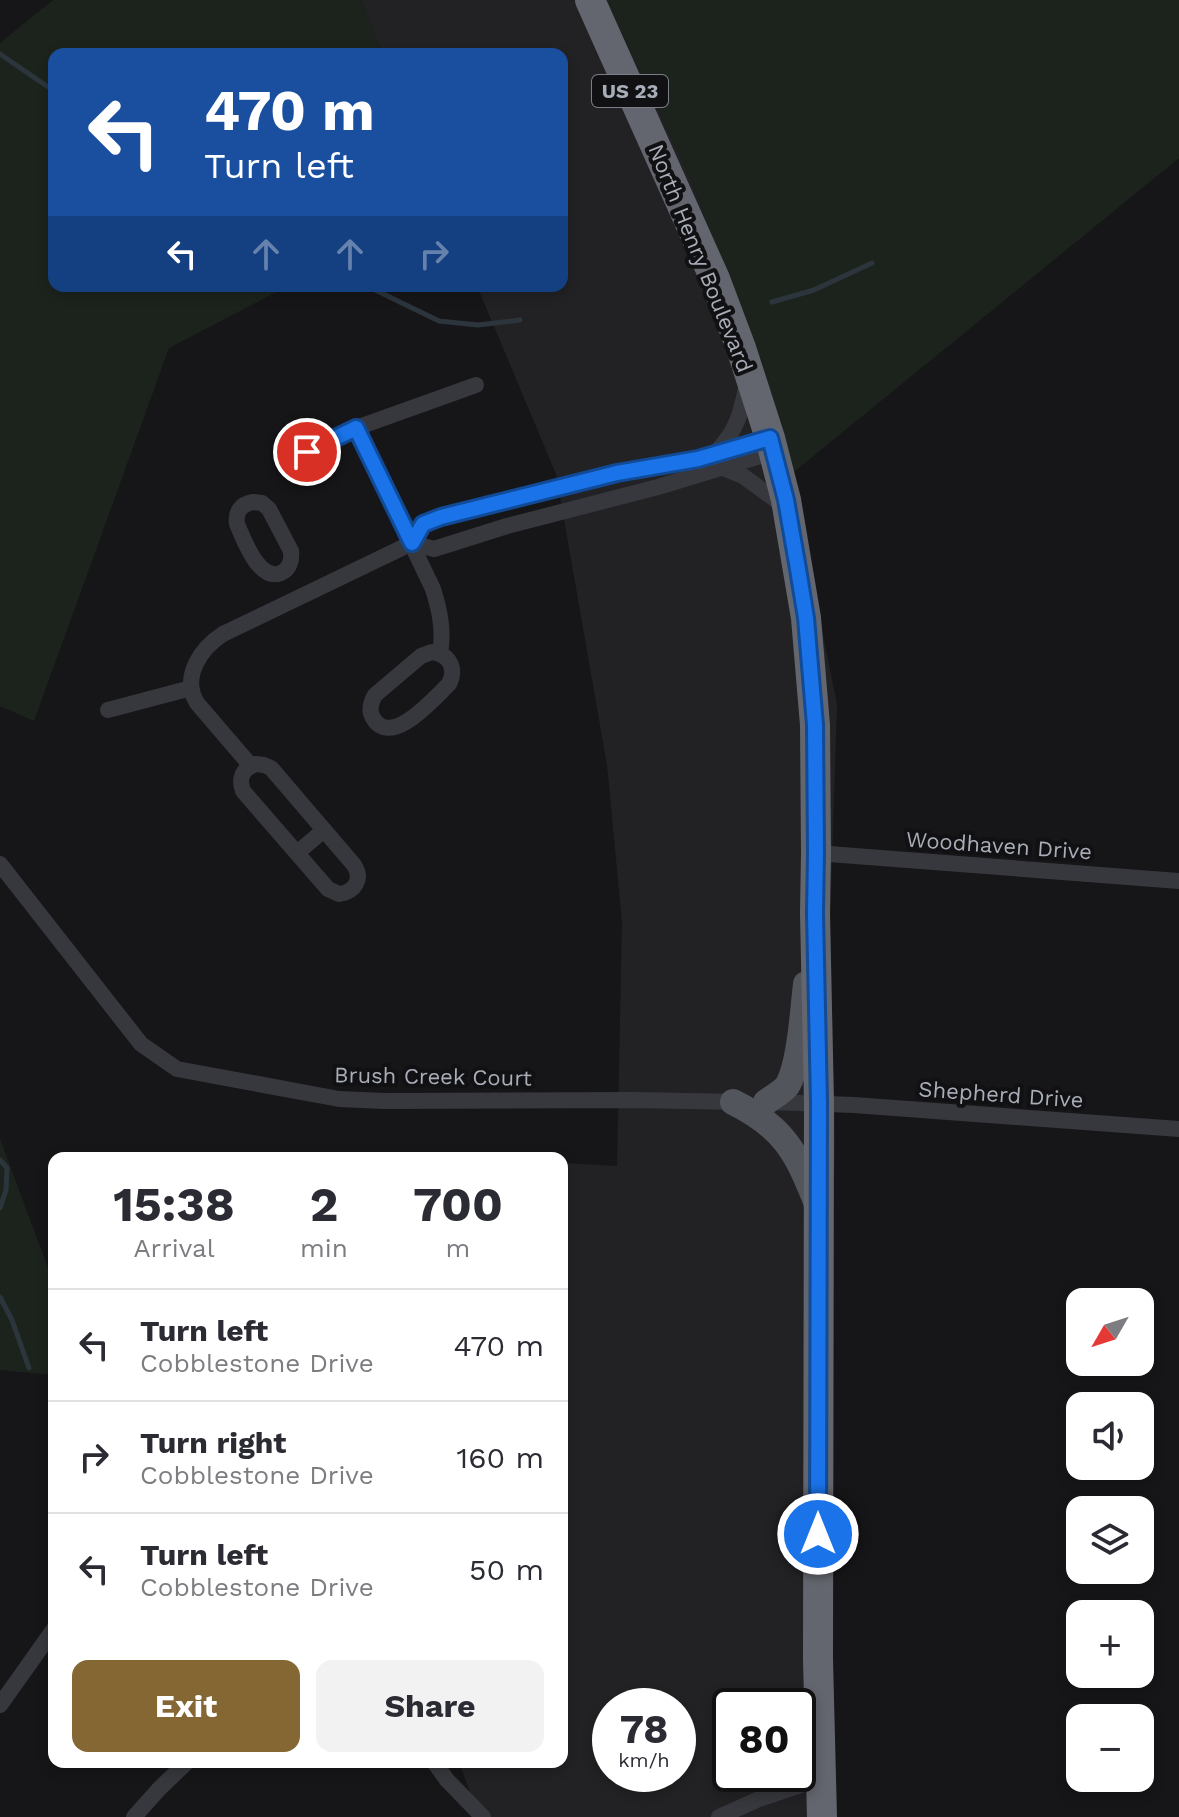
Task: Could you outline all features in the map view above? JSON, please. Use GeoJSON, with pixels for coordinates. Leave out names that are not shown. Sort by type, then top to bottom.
{"type":"FeatureCollection","features":[{"type":"Feature","properties":{"kind":"highway","name":"North Henry Boulevard"},"geometry":{"type":"LineString","coordinates":[[590,0],[721,294],[749,374],[772,445],[788,510],[806,618],[814,713],[816,853],[818,1659],[822,1817]]}},
{"type":"Feature","properties":{"kind":"main road"},"geometry":{"type":"LineString","coordinates":[[766,1102],[786,1087],[793,1071],[815,913]]}},
{"type":"Feature","properties":{"kind":"main road"},"geometry":{"type":"LineString","coordinates":[[733,1102],[772,1126],[787,1142],[802,1167],[819,1209]]}},
{"type":"Feature","properties":{"kind":"street"},"geometry":{"type":"LineString","coordinates":[[709,463],[730,438],[737,423],[749,374]]}},
{"type":"Feature","properties":{"kind":"street"},"geometry":{"type":"LineString","coordinates":[[283,463],[356,428],[476,385]]}},
{"type":"Feature","properties":{"kind":"street"},"geometry":{"type":"LineString","coordinates":[[356,428],[433,589],[440,612],[440,654]]}},
{"type":"Feature","properties":{"kind":"street"},"geometry":{"type":"LineString","coordinates":[[412,543],[434,549],[507,526],[658,487],[709,463],[772,445]]}},
{"type":"Feature","properties":{"kind":"street"},"geometry":{"type":"LineString","coordinates":[[251,766],[192,695],[196,664],[205,648],[223,634],[412,543],[423,524],[617,473],[709,463],[743,476],[788,510]]}},
{"type":"Feature","properties":{"kind":"street"},"geometry":{"type":"LineString","coordinates":[[283,572],[298,597]]}},
{"type":"Feature","properties":{"kind":"street"},"geometry":{"type":"LineString","coordinates":[[429,652],[440,654],[448,659],[452,668],[452,677],[447,686],[401,726],[388,729],[376,722],[370,708],[375,695],[421,656],[429,652]]}},
{"type":"Feature","properties":{"kind":"street"},"geometry":{"type":"LineString","coordinates":[[108,710],[191,688]]}},
{"type":"Feature","properties":{"kind":"street"},"geometry":{"type":"LineString","coordinates":[[262,764],[271,768],[324,830],[357,869],[358,879],[353,889],[342,894],[330,891],[243,791],[241,776],[251,766],[262,764]]}},
{"type":"Feature","properties":{"kind":"street"},"geometry":{"type":"LineString","coordinates":[[297,853],[324,830]]}},
{"type":"Feature","properties":{"kind":"street","name":"Woodhaven Drive"},"geometry":{"type":"LineString","coordinates":[[816,853],[1179,881]]}},
{"type":"Feature","properties":{"kind":"street","name":"Brush Creek Court"},"geometry":{"type":"LineString","coordinates":[[0,864],[141,1044],[177,1069],[339,1099],[819,1103]]}},
{"type":"Feature","properties":{"kind":"street","name":"Shepherd Drive"},"geometry":{"type":"LineString","coordinates":[[819,1103],[1179,1129]]}},
{"type":"Feature","properties":{"kind":"street"},"geometry":{"type":"LineString","coordinates":[[0,1705],[48,1637]]}},
{"type":"Feature","properties":{"kind":"street"},"geometry":{"type":"LineString","coordinates":[[134,1817],[181,1768]]}},
{"type":"Feature","properties":{"kind":"street"},"geometry":{"type":"LineString","coordinates":[[438,1768],[483,1817]]}},
{"type":"Feature","properties":{"kind":"street"},"geometry":{"type":"LineString","coordinates":[[719,1817],[759,1799],[822,1778]]}},
{"type":"Feature","properties":{"kind":"shaded area"},"geometry":{"type":"Polygon","coordinates":[[[53,0],[361,0],[380,48],[48,48],[48,292],[276,292],[169,348],[34,721],[0,706],[0,43],[53,0]]]}},
{"type":"Feature","properties":{"kind":"shaded area"},"geometry":{"type":"Polygon","coordinates":[[[361,0],[606,0],[693,183],[784,442],[837,704],[830,926],[835,1142],[827,1438],[823,1817],[479,1817],[461,1768],[568,1768],[568,1163],[617,1166],[622,922],[607,765],[556,474],[480,292],[568,292],[568,48],[380,48],[361,0]]]}},
{"type":"Feature","properties":{"kind":"shaded area"},"geometry":{"type":"Polygon","coordinates":[[[606,0],[1179,0],[1179,158],[790,475],[783,442],[693,183],[606,0]]]}},
{"type":"Feature","properties":{"kind":"shaded area"},"geometry":{"type":"Polygon","coordinates":[[[0,1139],[48,1268],[48,1374],[0,1370],[0,1139]]]}},
{"type":"Feature","properties":{"kind":"waterway"},"geometry":{"type":"LineString","coordinates":[[0,54],[48,87]]}},
{"type":"Feature","properties":{"kind":"waterway"},"geometry":{"type":"LineString","coordinates":[[772,302],[814,290],[872,263]]}},
{"type":"Feature","properties":{"kind":"waterway"},"geometry":{"type":"LineString","coordinates":[[379,292],[439,321],[478,325],[520,320]]}},
{"type":"Feature","properties":{"kind":"waterway"},"geometry":{"type":"LineString","coordinates":[[0,1160],[7,1168],[6,1190],[0,1208]]}},
{"type":"Feature","properties":{"kind":"waterway"},"geometry":{"type":"LineString","coordinates":[[0,1297],[12,1320],[29,1368]]}},
{"type":"Feature","properties":{"kind":"route"},"geometry":{"type":"LineString","coordinates":[[307,452],[356,428],[412,543],[423,524],[441,517],[617,473],[698,459],[770,438],[786,500],[806,618],[815,725],[819,1103],[818,1534]]}}]}
